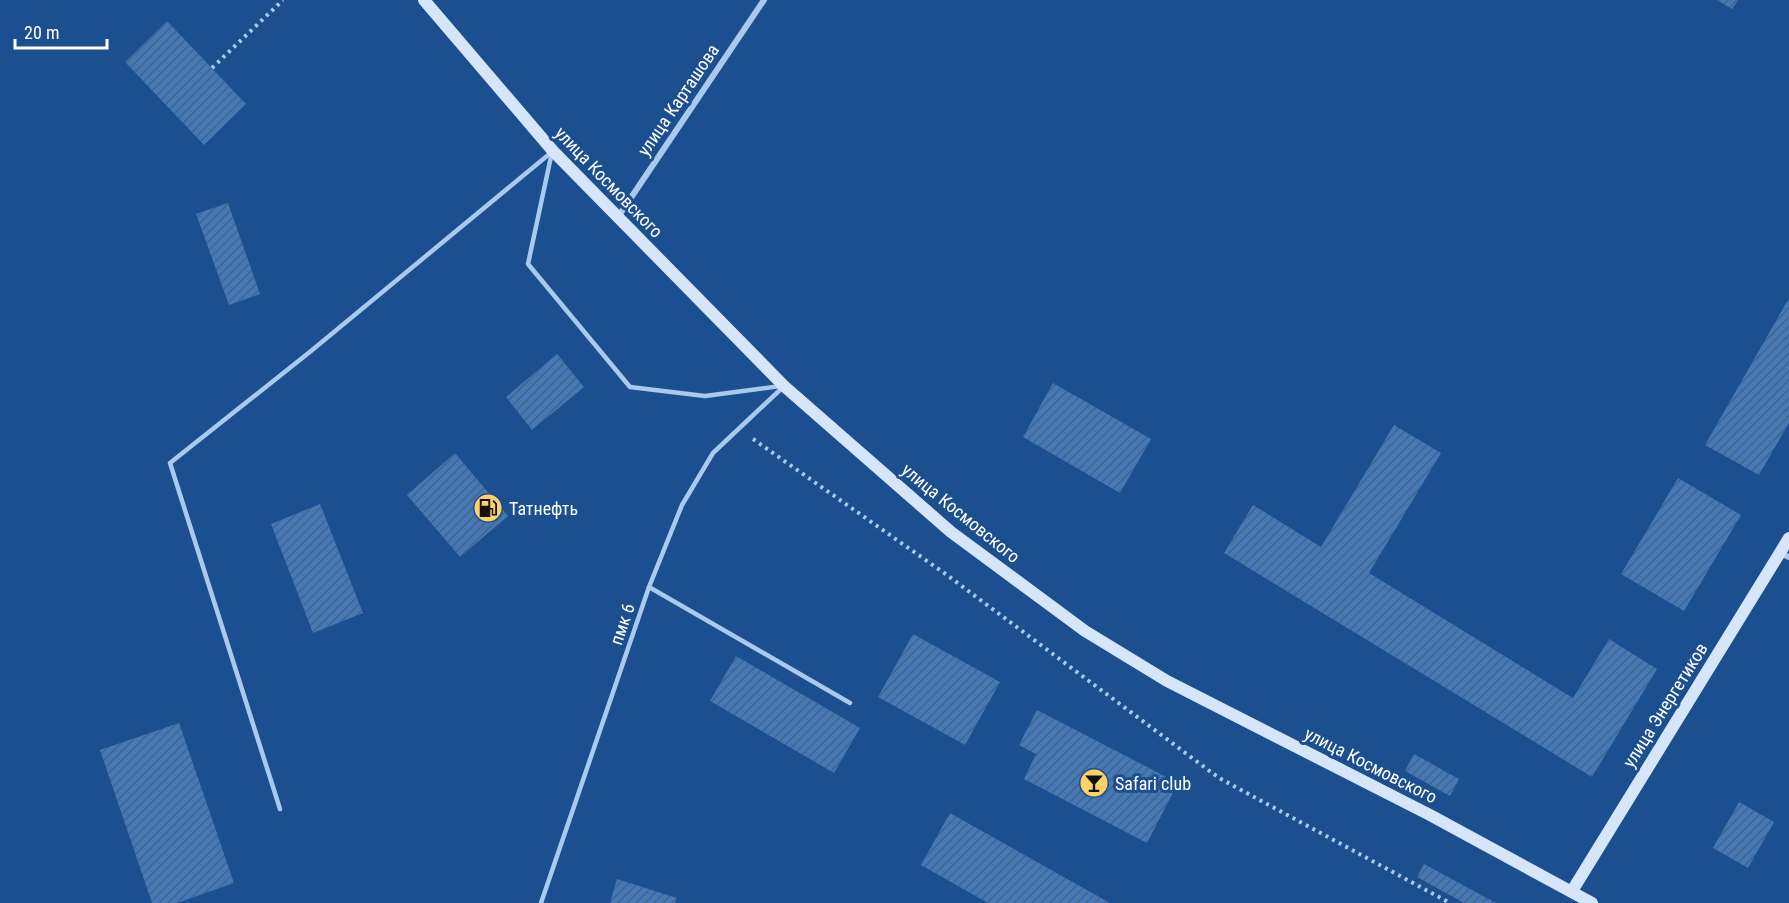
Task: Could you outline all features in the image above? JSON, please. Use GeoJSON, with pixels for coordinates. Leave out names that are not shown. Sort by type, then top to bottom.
{"type":"FeatureCollection","features":[{"type":"Feature","properties":{"kind":"main road","name":"улица Космовского"},"geometry":{"type":"LineString","coordinates":[[424,0],[553,151],[617,218],[784,386],[951,532],[1085,632],[1167,681],[1430,815],[1592,903]]}},
{"type":"Feature","properties":{"kind":"main road","name":"улица Энергетиков"},"geometry":{"type":"LineString","coordinates":[[1572,891],[1785,555],[1789,538]]}},
{"type":"Feature","properties":{"kind":"street","name":"улица Карташова"},"geometry":{"type":"LineString","coordinates":[[617,218],[764,0]]}},
{"type":"Feature","properties":{"kind":"lane"},"geometry":{"type":"LineString","coordinates":[[553,151],[528,264],[630,387],[705,396],[784,386]]}},
{"type":"Feature","properties":{"kind":"lane"},"geometry":{"type":"LineString","coordinates":[[280,809],[170,463],[311,351],[553,151]]}},
{"type":"Feature","properties":{"kind":"lane","name":"пмк 6"},"geometry":{"type":"LineString","coordinates":[[541,903],[649,587],[682,505],[713,453],[784,386]]}},
{"type":"Feature","properties":{"kind":"lane"},"geometry":{"type":"LineString","coordinates":[[649,587],[850,703]]}},
{"type":"Feature","properties":{"kind":"path"},"geometry":{"type":"LineString","coordinates":[[212,68],[283,0]]}},
{"type":"Feature","properties":{"kind":"path"},"geometry":{"type":"LineString","coordinates":[[738,429],[947,575],[1218,778],[1450,903]]}},
{"type":"Feature","properties":{"kind":"building"},"geometry":{"type":"Polygon","coordinates":[[[1717,0],[1738,0],[1732,9],[1717,0]]]}},
{"type":"Feature","properties":{"kind":"building"},"geometry":{"type":"Polygon","coordinates":[[[167,21],[246,104],[204,145],[125,62],[167,21]]]}},
{"type":"Feature","properties":{"kind":"building"},"geometry":{"type":"Polygon","coordinates":[[[228,203],[260,294],[229,305],[196,214],[228,203]]]}},
{"type":"Feature","properties":{"kind":"building"},"geometry":{"type":"Polygon","coordinates":[[[1789,298],[1789,423],[1759,475],[1705,445],[1789,298]]]}},
{"type":"Feature","properties":{"kind":"building"},"geometry":{"type":"Polygon","coordinates":[[[557,354],[584,387],[532,430],[506,397],[557,354]]]}},
{"type":"Feature","properties":{"kind":"building"},"geometry":{"type":"Polygon","coordinates":[[[1053,383],[1151,439],[1120,493],[1023,437],[1053,383]]]}},
{"type":"Feature","properties":{"kind":"building"},"geometry":{"type":"Polygon","coordinates":[[[1394,425],[1441,453],[1369,573],[1573,698],[1609,639],[1657,669],[1592,777],[1224,553],[1253,505],[1321,547],[1394,425]]]}},
{"type":"Feature","properties":{"kind":"building"},"geometry":{"type":"Polygon","coordinates":[[[455,453],[508,516],[460,557],[407,495],[455,453]]]}},
{"type":"Feature","properties":{"kind":"building"},"geometry":{"type":"Polygon","coordinates":[[[1678,478],[1741,515],[1684,611],[1621,574],[1678,478]]]}},
{"type":"Feature","properties":{"kind":"building"},"geometry":{"type":"Polygon","coordinates":[[[320,504],[363,613],[313,633],[271,524],[320,504]]]}},
{"type":"Feature","properties":{"kind":"building"},"geometry":{"type":"Polygon","coordinates":[[[913,634],[1000,682],[965,745],[878,697],[913,634]]]}},
{"type":"Feature","properties":{"kind":"building"},"geometry":{"type":"Polygon","coordinates":[[[736,656],[860,728],[834,773],[710,701],[736,656]]]}},
{"type":"Feature","properties":{"kind":"building"},"geometry":{"type":"Polygon","coordinates":[[[1037,710],[1178,783],[1147,843],[1024,779],[1036,754],[1019,745],[1037,710]]]}},
{"type":"Feature","properties":{"kind":"building"},"geometry":{"type":"Polygon","coordinates":[[[179,723],[234,883],[177,903],[152,903],[100,750],[179,723]]]}},
{"type":"Feature","properties":{"kind":"building"},"geometry":{"type":"Polygon","coordinates":[[[1414,754],[1459,779],[1450,796],[1405,771],[1414,754]]]}},
{"type":"Feature","properties":{"kind":"building"},"geometry":{"type":"Polygon","coordinates":[[[1739,802],[1774,822],[1748,868],[1713,848],[1739,802]]]}},
{"type":"Feature","properties":{"kind":"building"},"geometry":{"type":"Polygon","coordinates":[[[950,813],[1110,903],[988,903],[921,865],[950,813]]]}},
{"type":"Feature","properties":{"kind":"building"},"geometry":{"type":"Polygon","coordinates":[[[1424,864],[1496,903],[1464,903],[1417,877],[1424,864]]]}},
{"type":"Feature","properties":{"kind":"building"},"geometry":{"type":"Polygon","coordinates":[[[617,879],[677,898],[675,903],[610,903],[617,879]]]}},
{"type":"Feature","properties":{"kind":"place","name":"Татнефть"},"geometry":{"type":"Point","coordinates":[488,508]}},
{"type":"Feature","properties":{"kind":"place","name":"Safari club"},"geometry":{"type":"Point","coordinates":[1094,783]}}]}
